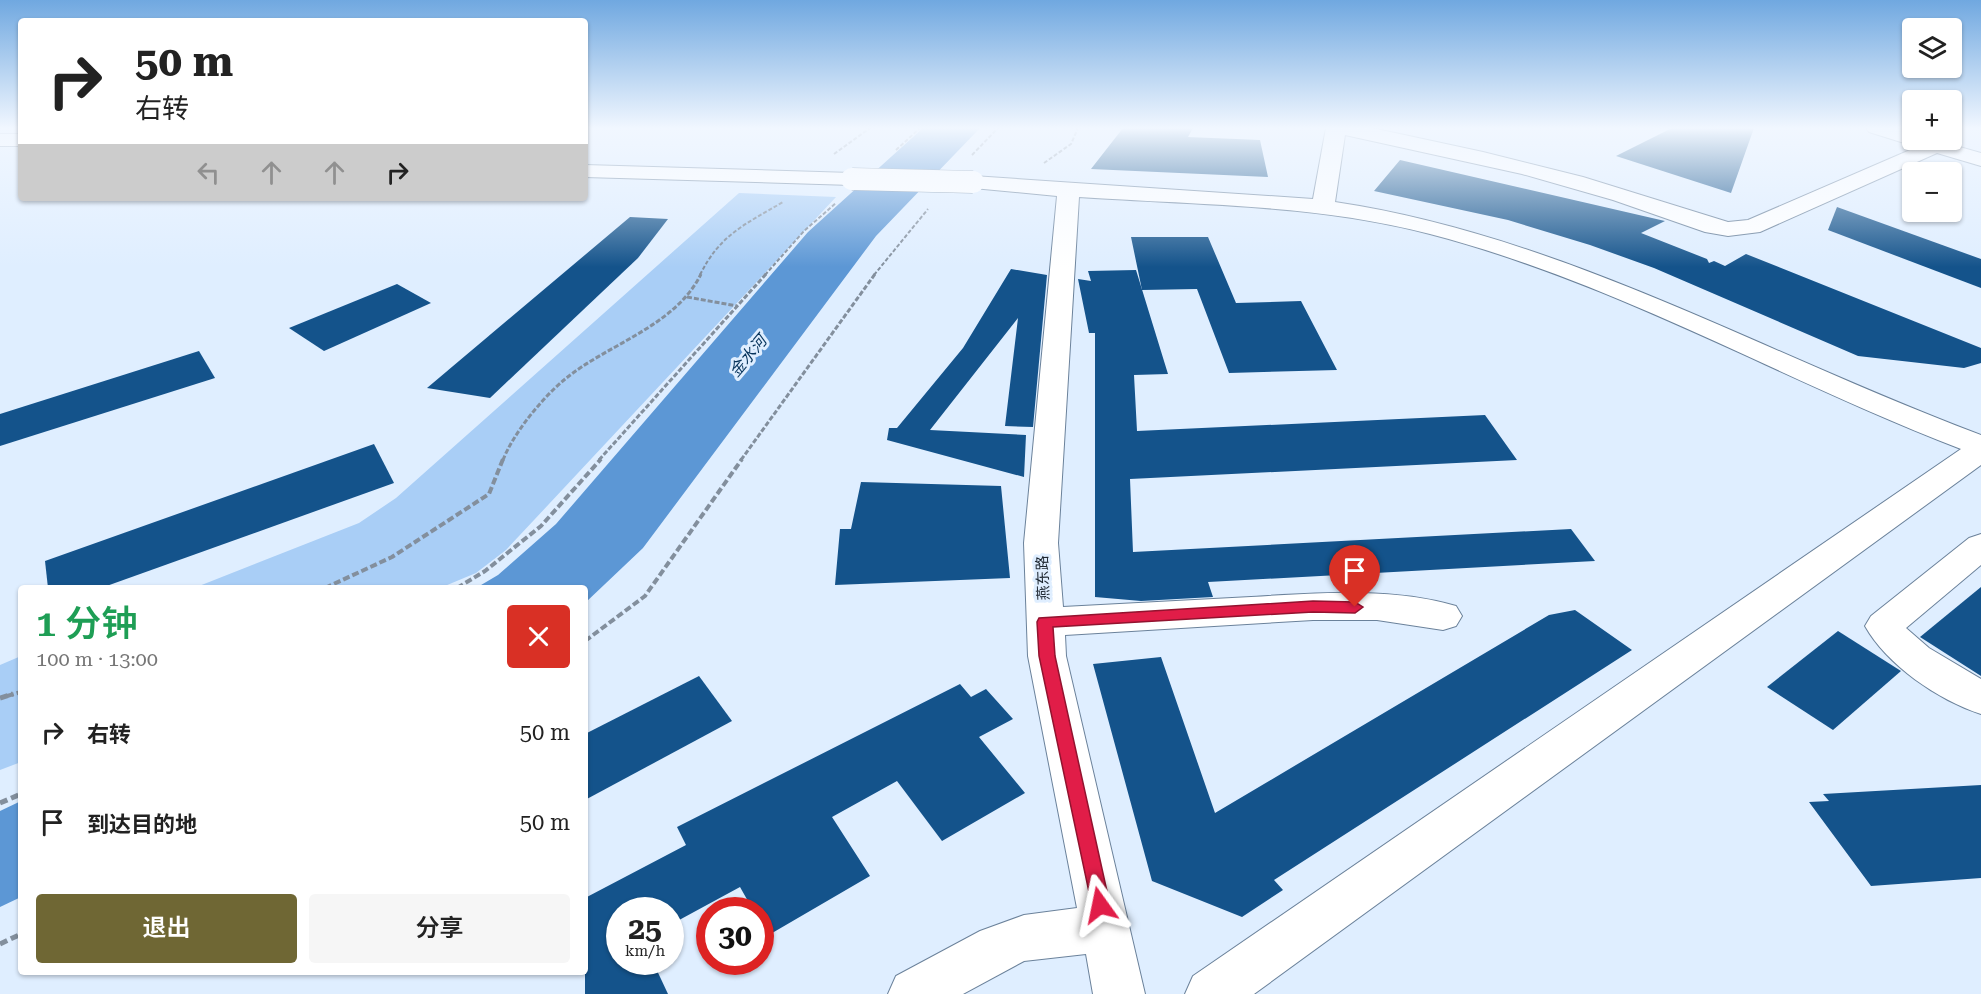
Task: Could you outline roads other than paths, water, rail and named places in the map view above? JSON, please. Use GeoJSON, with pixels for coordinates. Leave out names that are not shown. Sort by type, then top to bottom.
{"type":"FeatureCollection","features":[{"type":"Feature","properties":{"kind":"street"},"geometry":{"type":"LineString","coordinates":[[698,174],[852,179],[942,174]]}},
{"type":"Feature","properties":{"kind":"street"},"geometry":{"type":"LineString","coordinates":[[976,174],[1068,192],[1323,207],[1436,228],[1583,276],[1873,406],[1981,448]]}},
{"type":"Feature","properties":{"kind":"street"},"geometry":{"type":"LineString","coordinates":[[1323,207],[1328,174]]}},
{"type":"Feature","properties":{"kind":"street"},"geometry":{"type":"LineString","coordinates":[[1551,174],[1585,183],[1713,227],[1728,229],[1752,227],[1872,174]]}},
{"type":"Feature","properties":{"kind":"street","name":"燕东路"},"geometry":{"type":"LineString","coordinates":[[1068,192],[1041,543],[1047,656],[1119,994]]}},
{"type":"Feature","properties":{"kind":"street"},"geometry":{"type":"LineString","coordinates":[[1211,994],[1981,448]]}},
{"type":"Feature","properties":{"kind":"street"},"geometry":{"type":"LineString","coordinates":[[1981,546],[1884,626],[1891,638],[1914,657],[1981,698]]}},
{"type":"Feature","properties":{"kind":"street"},"geometry":{"type":"LineString","coordinates":[[1045,622],[1313,607],[1377,607],[1443,616]]}},
{"type":"Feature","properties":{"kind":"street"},"geometry":{"type":"LineString","coordinates":[[914,994],[997,948],[1024,938],[1105,928]]}},
{"type":"Feature","properties":{"kind":"water","name":"金水河"},"geometry":{"type":"Polygon","coordinates":[[[872,174],[935,174],[876,236],[643,548],[588,600],[588,585],[481,585],[498,575],[556,524],[808,232],[872,174]]]}},
{"type":"Feature","properties":{"kind":"water"},"geometry":{"type":"Polygon","coordinates":[[[18,802],[18,898],[0,907],[0,811],[18,802]]]}}]}
